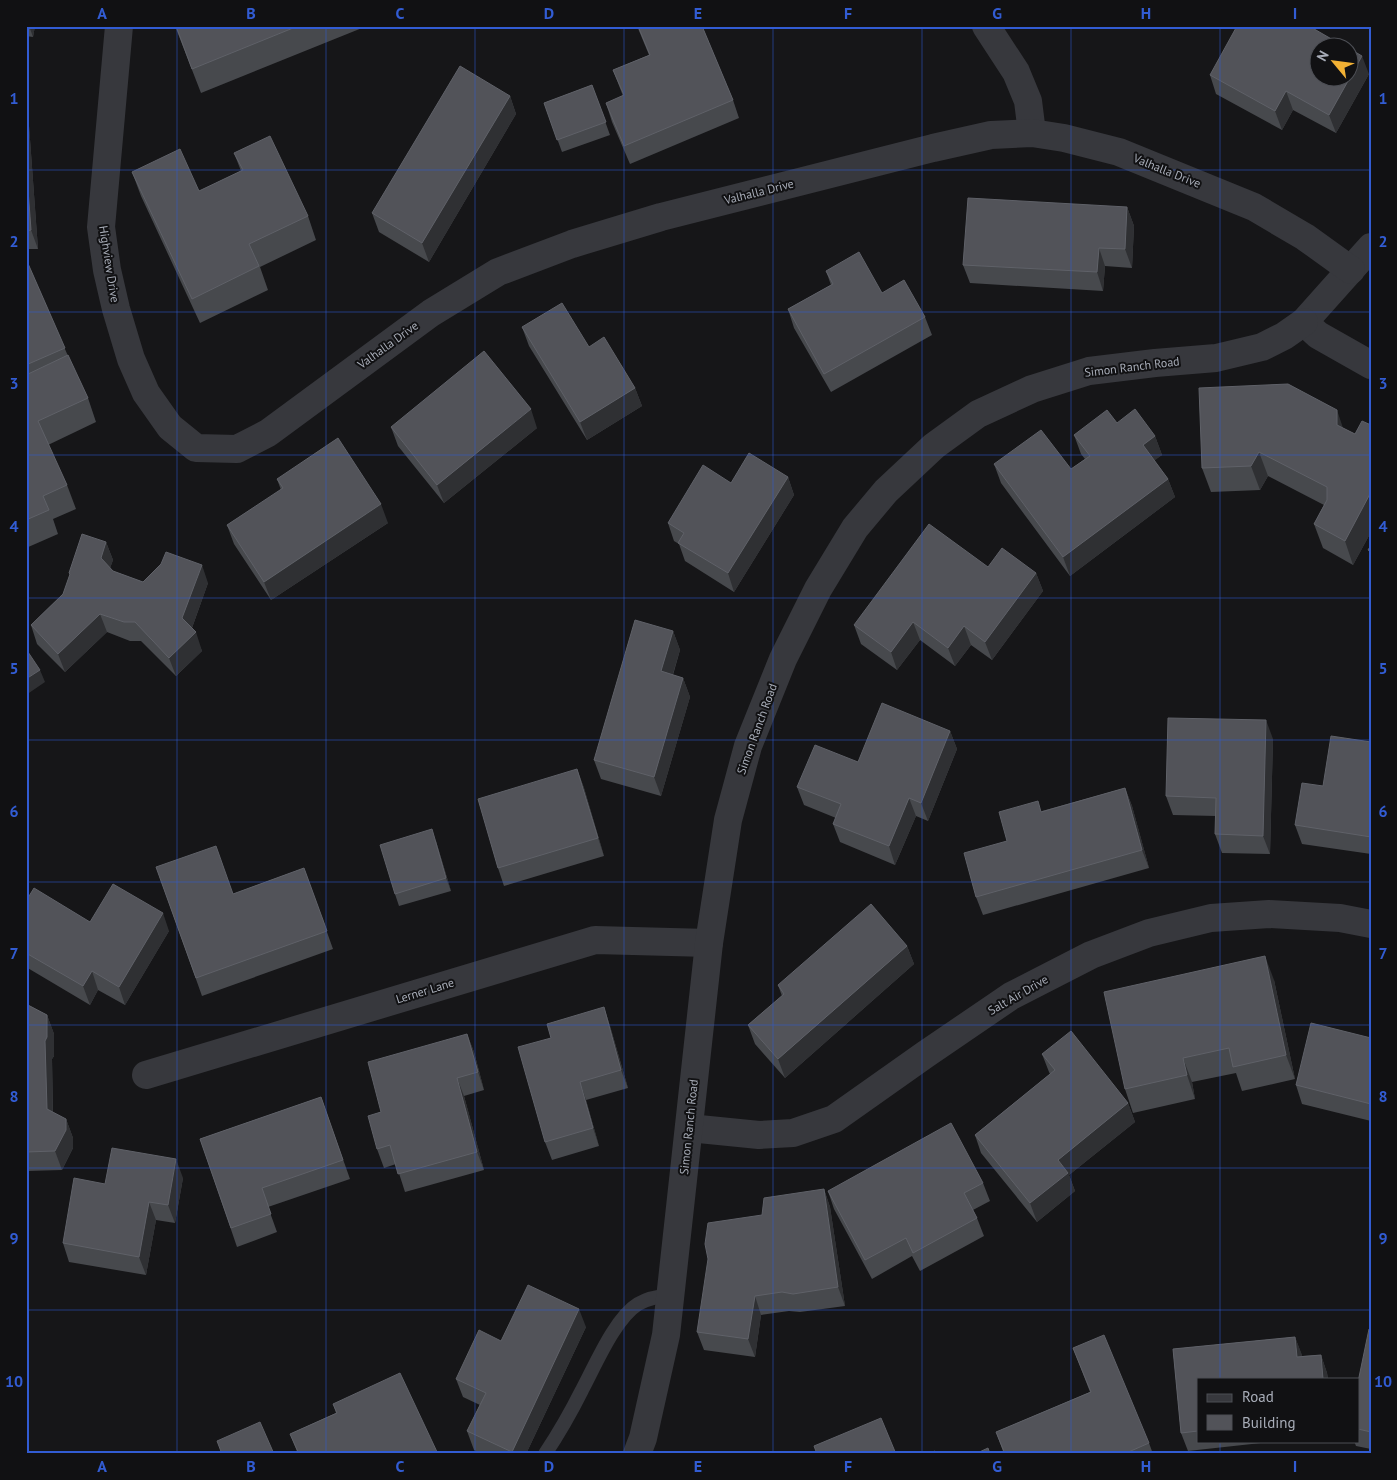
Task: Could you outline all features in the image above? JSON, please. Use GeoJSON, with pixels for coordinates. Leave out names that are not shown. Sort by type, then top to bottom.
{"type":"FeatureCollection","features":[{"type":"Feature","properties":{"kind":"street","name":"Highview Drive"},"geometry":{"type":"LineString","coordinates":[[119,26],[101,227],[107,270],[131,359],[146,393],[170,427],[196,448]]}},
{"type":"Feature","properties":{"kind":"street"},"geometry":{"type":"LineString","coordinates":[[986,26],[1016,72],[1028,101],[1032,133]]}},
{"type":"Feature","properties":{"kind":"street","name":"Valhalla Drive"},"geometry":{"type":"LineString","coordinates":[[196,448],[237,449],[268,433],[431,313],[498,272],[572,244],[661,217],[991,135],[1032,133],[1064,138],[1119,152],[1254,207],[1305,237],[1351,270]]}},
{"type":"Feature","properties":{"kind":"street","name":"Simon Ranch Road"},"geometry":{"type":"LineString","coordinates":[[637,1454],[643,1438],[666,1335],[710,942],[728,820],[748,746],[783,659],[818,589],[855,528],[886,491],[934,446],[978,414],[1032,389],[1089,371],[1216,358],[1262,347],[1284,336],[1304,322],[1371,246]]}},
{"type":"Feature","properties":{"kind":"street"},"geometry":{"type":"LineString","coordinates":[[1304,322],[1318,335],[1371,365]]}},
{"type":"Feature","properties":{"kind":"street","name":"Salt Air Drive"},"geometry":{"type":"LineString","coordinates":[[689,1128],[759,1135],[793,1134],[834,1119],[1011,996],[1091,955],[1149,933],[1211,918],[1269,914],[1340,918],[1371,924]]}},
{"type":"Feature","properties":{"kind":"street","name":"Lerner Lane"},"geometry":{"type":"LineString","coordinates":[[146,1075],[595,940],[710,942]]}},
{"type":"Feature","properties":{"kind":"lane"},"geometry":{"type":"LineString","coordinates":[[546,1454],[615,1329],[629,1311],[639,1303],[657,1296],[671,1295]]}},
{"type":"Feature","properties":{"kind":"building"},"geometry":{"type":"Polygon","coordinates":[[[176,26],[298,26],[192,69],[176,26]]]}},
{"type":"Feature","properties":{"kind":"building"},"geometry":{"type":"Polygon","coordinates":[[[638,26],[702,26],[733,100],[624,146],[606,103],[624,95],[613,70],[650,55],[638,26]]]}},
{"type":"Feature","properties":{"kind":"building"},"geometry":{"type":"Polygon","coordinates":[[[1237,26],[1309,26],[1330,38],[1310,38],[1310,88],[1344,88],[1329,115],[1286,91],[1275,111],[1210,75],[1237,26]]]}},
{"type":"Feature","properties":{"kind":"building"},"geometry":{"type":"Polygon","coordinates":[[[460,66],[510,96],[422,243],[372,213],[460,66]]]}},
{"type":"Feature","properties":{"kind":"building"},"geometry":{"type":"Polygon","coordinates":[[[592,85],[606,122],[557,140],[544,103],[592,85]]]}},
{"type":"Feature","properties":{"kind":"building"},"geometry":{"type":"Polygon","coordinates":[[[270,136],[308,216],[249,244],[259,266],[192,299],[132,172],[180,149],[199,191],[243,170],[234,153],[270,136]]]}},
{"type":"Feature","properties":{"kind":"building"},"geometry":{"type":"Polygon","coordinates":[[[26,162],[31,230],[26,231],[26,162]]]}},
{"type":"Feature","properties":{"kind":"building"},"geometry":{"type":"Polygon","coordinates":[[[968,198],[1127,207],[1125,249],[1099,248],[1097,272],[963,265],[968,198]]]}},
{"type":"Feature","properties":{"kind":"building"},"geometry":{"type":"Polygon","coordinates":[[[859,252],[882,293],[904,280],[925,317],[824,374],[788,309],[833,284],[826,271],[859,252]]]}},
{"type":"Feature","properties":{"kind":"building"},"geometry":{"type":"Polygon","coordinates":[[[26,259],[65,348],[26,365],[26,259]]]}},
{"type":"Feature","properties":{"kind":"building"},"geometry":{"type":"Polygon","coordinates":[[[562,303],[589,347],[604,337],[635,388],[580,422],[522,327],[562,303]]]}},
{"type":"Feature","properties":{"kind":"building"},"geometry":{"type":"Polygon","coordinates":[[[484,351],[531,409],[437,485],[391,427],[484,351]]]}},
{"type":"Feature","properties":{"kind":"building"},"geometry":{"type":"Polygon","coordinates":[[[68,355],[88,398],[38,421],[67,485],[43,496],[49,510],[26,520],[26,375],[68,355]]]}},
{"type":"Feature","properties":{"kind":"building"},"geometry":{"type":"Polygon","coordinates":[[[1288,384],[1337,410],[1337,425],[1355,434],[1362,421],[1371,425],[1371,492],[1345,541],[1314,524],[1327,500],[1327,487],[1259,452],[1251,466],[1202,468],[1199,388],[1288,384]]]}},
{"type":"Feature","properties":{"kind":"building"},"geometry":{"type":"Polygon","coordinates":[[[1135,409],[1155,436],[1143,445],[1168,479],[1063,557],[994,464],[1041,430],[1071,469],[1090,456],[1074,435],[1107,410],[1117,423],[1135,409]]]}},
{"type":"Feature","properties":{"kind":"building"},"geometry":{"type":"Polygon","coordinates":[[[338,438],[381,504],[264,582],[227,525],[283,488],[277,479],[338,438]]]}},
{"type":"Feature","properties":{"kind":"building"},"geometry":{"type":"Polygon","coordinates":[[[749,453],[788,477],[728,573],[678,543],[684,533],[668,523],[703,465],[731,483],[749,453]]]}},
{"type":"Feature","properties":{"kind":"building"},"geometry":{"type":"Polygon","coordinates":[[[929,524],[988,567],[1002,548],[1036,573],[985,642],[964,626],[948,648],[913,622],[891,652],[854,625],[929,524]]]}},
{"type":"Feature","properties":{"kind":"building"},"geometry":{"type":"Polygon","coordinates":[[[82,534],[106,542],[101,558],[113,571],[143,582],[161,564],[166,552],[202,565],[182,618],[196,632],[169,658],[135,622],[124,622],[100,614],[58,654],[31,625],[63,594],[82,534]]]}},
{"type":"Feature","properties":{"kind":"building"},"geometry":{"type":"Polygon","coordinates":[[[635,620],[673,631],[661,671],[683,678],[654,777],[594,760],[635,620]]]}},
{"type":"Feature","properties":{"kind":"building"},"geometry":{"type":"Polygon","coordinates":[[[26,649],[40,670],[26,679],[26,649]]]}},
{"type":"Feature","properties":{"kind":"building"},"geometry":{"type":"Polygon","coordinates":[[[882,703],[950,731],[921,803],[909,798],[889,846],[833,824],[841,804],[797,787],[815,745],[858,762],[882,703]]]}},
{"type":"Feature","properties":{"kind":"building"},"geometry":{"type":"Polygon","coordinates":[[[1168,718],[1266,720],[1263,836],[1215,834],[1216,798],[1166,796],[1168,718]]]}},
{"type":"Feature","properties":{"kind":"building"},"geometry":{"type":"Polygon","coordinates":[[[1331,736],[1371,742],[1371,837],[1295,825],[1302,783],[1323,786],[1331,736]]]}},
{"type":"Feature","properties":{"kind":"building"},"geometry":{"type":"Polygon","coordinates":[[[577,769],[598,838],[498,868],[478,799],[577,769]]]}},
{"type":"Feature","properties":{"kind":"building"},"geometry":{"type":"Polygon","coordinates":[[[1125,788],[1142,850],[976,897],[964,853],[1007,841],[999,812],[1038,801],[1041,812],[1125,788]]]}},
{"type":"Feature","properties":{"kind":"building"},"geometry":{"type":"Polygon","coordinates":[[[432,829],[446,878],[395,894],[380,845],[432,829]]]}},
{"type":"Feature","properties":{"kind":"building"},"geometry":{"type":"Polygon","coordinates":[[[216,846],[233,894],[304,868],[327,931],[196,978],[156,867],[216,846]]]}},
{"type":"Feature","properties":{"kind":"building"},"geometry":{"type":"Polygon","coordinates":[[[113,884],[163,913],[119,987],[92,971],[83,986],[26,953],[26,901],[34,888],[90,922],[113,884]]]}},
{"type":"Feature","properties":{"kind":"building"},"geometry":{"type":"Polygon","coordinates":[[[871,904],[907,946],[778,1059],[748,1025],[784,994],[778,985],[871,904]]]}},
{"type":"Feature","properties":{"kind":"building"},"geometry":{"type":"Polygon","coordinates":[[[1265,956],[1286,1055],[1233,1067],[1229,1048],[1183,1058],[1187,1075],[1125,1089],[1104,992],[1265,956]]]}},
{"type":"Feature","properties":{"kind":"building"},"geometry":{"type":"Polygon","coordinates":[[[26,1004],[47,1015],[47,1037],[45,1041],[47,1109],[66,1119],[66,1130],[55,1151],[26,1152],[26,1004]]]}},
{"type":"Feature","properties":{"kind":"building"},"geometry":{"type":"Polygon","coordinates":[[[604,1007],[621,1070],[580,1082],[593,1128],[545,1142],[518,1047],[551,1038],[547,1024],[604,1007]]]}},
{"type":"Feature","properties":{"kind":"building"},"geometry":{"type":"Polygon","coordinates":[[[1311,1023],[1371,1038],[1371,1104],[1296,1085],[1311,1023]]]}},
{"type":"Feature","properties":{"kind":"building"},"geometry":{"type":"Polygon","coordinates":[[[1071,1031],[1128,1103],[1058,1160],[1068,1173],[1030,1203],[975,1135],[1055,1070],[1042,1054],[1071,1031]]]}},
{"type":"Feature","properties":{"kind":"building"},"geometry":{"type":"Polygon","coordinates":[[[467,1034],[478,1072],[457,1078],[477,1152],[398,1174],[390,1145],[377,1149],[368,1116],[381,1112],[368,1062],[467,1034]]]}},
{"type":"Feature","properties":{"kind":"building"},"geometry":{"type":"Polygon","coordinates":[[[321,1097],[343,1160],[262,1188],[271,1214],[231,1228],[200,1139],[321,1097]]]}},
{"type":"Feature","properties":{"kind":"building"},"geometry":{"type":"Polygon","coordinates":[[[951,1123],[983,1183],[964,1193],[977,1218],[913,1253],[906,1238],[865,1260],[828,1191],[951,1123]]]}},
{"type":"Feature","properties":{"kind":"building"},"geometry":{"type":"Polygon","coordinates":[[[112,1148],[176,1159],[168,1205],[149,1202],[139,1257],[63,1243],[74,1178],[105,1184],[112,1148]]]}},
{"type":"Feature","properties":{"kind":"building"},"geometry":{"type":"Polygon","coordinates":[[[824,1189],[838,1287],[793,1294],[782,1292],[755,1296],[748,1339],[697,1332],[708,1259],[705,1244],[708,1223],[762,1215],[764,1198],[824,1189]]]}},
{"type":"Feature","properties":{"kind":"building"},"geometry":{"type":"Polygon","coordinates":[[[528,1285],[579,1309],[512,1452],[467,1431],[486,1393],[456,1379],[479,1330],[501,1341],[528,1285]]]}},
{"type":"Feature","properties":{"kind":"building"},"geometry":{"type":"Polygon","coordinates":[[[1369,1329],[1371,1329],[1371,1432],[1360,1429],[1359,1378],[1369,1329]]]}},
{"type":"Feature","properties":{"kind":"building"},"geometry":{"type":"Polygon","coordinates":[[[1104,1335],[1149,1443],[1124,1454],[1005,1454],[996,1432],[1091,1392],[1073,1348],[1104,1335]]]}},
{"type":"Feature","properties":{"kind":"building"},"geometry":{"type":"Polygon","coordinates":[[[1295,1337],[1297,1357],[1321,1355],[1323,1378],[1197,1378],[1197,1431],[1181,1433],[1173,1349],[1295,1337]]]}},
{"type":"Feature","properties":{"kind":"building"},"geometry":{"type":"Polygon","coordinates":[[[400,1373],[438,1454],[299,1454],[290,1434],[337,1413],[333,1404],[400,1373]]]}},
{"type":"Feature","properties":{"kind":"building"},"geometry":{"type":"Polygon","coordinates":[[[881,1418],[896,1454],[817,1454],[814,1446],[881,1418]]]}},
{"type":"Feature","properties":{"kind":"building"},"geometry":{"type":"Polygon","coordinates":[[[260,1422],[274,1454],[222,1454],[217,1441],[260,1422]]]}},
{"type":"Feature","properties":{"kind":"building"},"geometry":{"type":"Polygon","coordinates":[[[988,1448],[990,1454],[975,1454],[988,1448]]]}}]}
